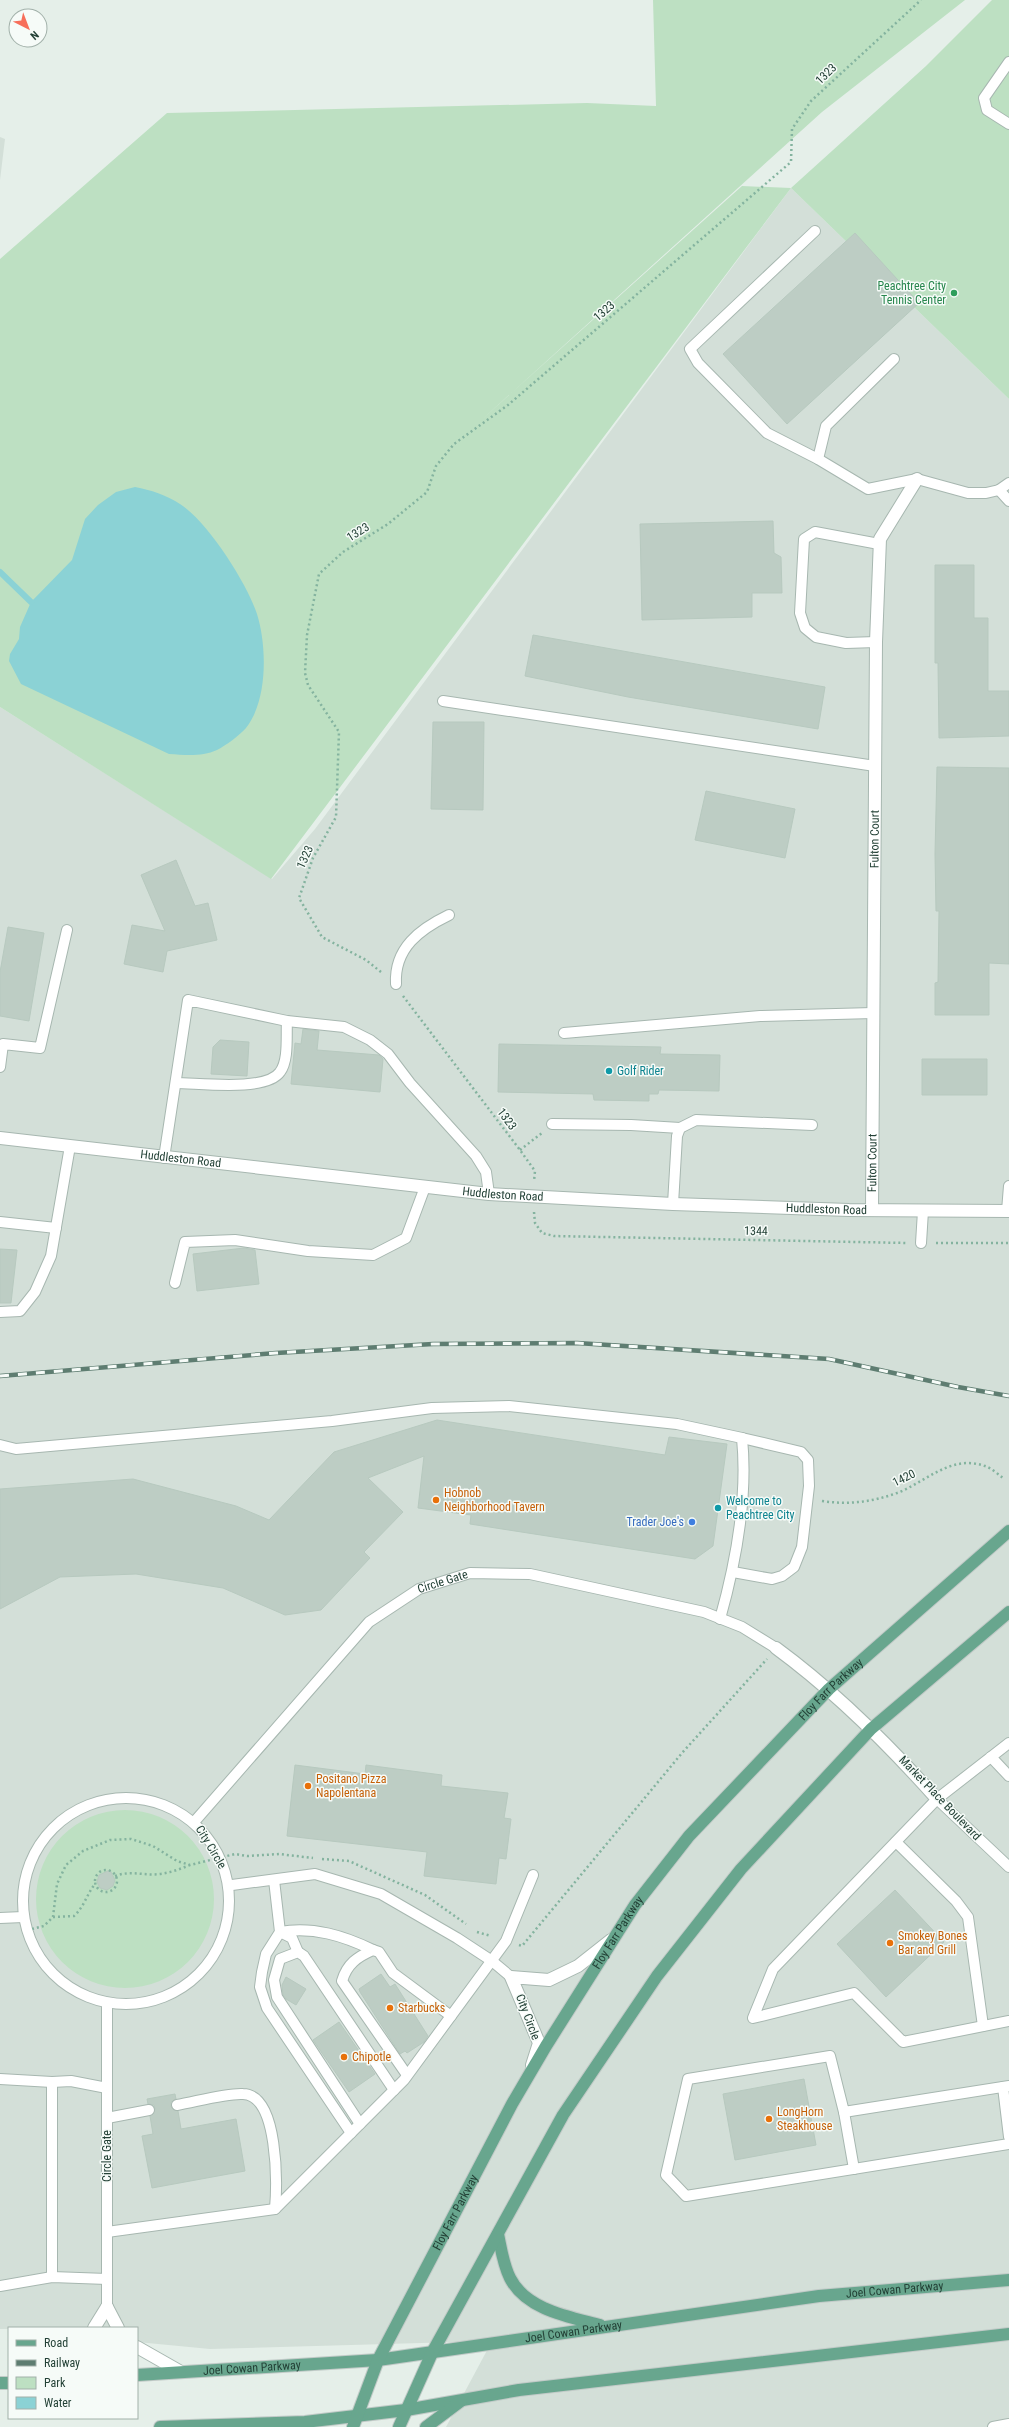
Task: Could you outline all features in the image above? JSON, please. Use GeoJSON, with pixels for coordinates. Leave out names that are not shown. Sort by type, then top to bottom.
{"type":"FeatureCollection","features":[{"type":"Feature","properties":{"kind":"main road","name":"Floy Farr Parkway"},"geometry":{"type":"LineString","coordinates":[[355,2421],[378,2360],[462,2196],[527,2079],[611,1940],[635,1904],[688,1836],[829,1688],[1009,1531]]}},
{"type":"Feature","properties":{"kind":"main road"},"geometry":{"type":"LineString","coordinates":[[399,2427],[432,2353],[563,2115],[657,1976],[741,1869],[870,1729],[1009,1612]]}},
{"type":"Feature","properties":{"kind":"main road"},"geometry":{"type":"LineString","coordinates":[[498,2234],[510,2279],[526,2297],[553,2312],[605,2327]]}},
{"type":"Feature","properties":{"kind":"main road","name":"Joel Cowan Parkway"},"geometry":{"type":"LineString","coordinates":[[138,2375],[378,2360],[819,2296],[1009,2280]]}},
{"type":"Feature","properties":{"kind":"main road"},"geometry":{"type":"LineString","coordinates":[[160,2427],[276,2425],[355,2421],[466,2398],[649,2375],[1009,2334]]}},
{"type":"Feature","properties":{"kind":"main road"},"geometry":{"type":"LineString","coordinates":[[426,2427],[466,2398]]}},
{"type":"Feature","properties":{"kind":"street","name":"Fulton Court"},"geometry":{"type":"LineString","coordinates":[[872,1210],[876,642],[879,544],[880,539],[917,479]]}},
{"type":"Feature","properties":{"kind":"street","name":"Huddleston Road"},"geometry":{"type":"LineString","coordinates":[[0,1138],[164,1158],[489,1194],[673,1204],[872,1210],[1008,1211]]}},
{"type":"Feature","properties":{"kind":"street","name":"Market Place Boulevard"},"geometry":{"type":"LineString","coordinates":[[776,1648],[829,1688],[899,1756],[937,1799]]}},
{"type":"Feature","properties":{"kind":"street","name":"City Circle"},"geometry":{"type":"LineString","coordinates":[[527,2079],[539,2043],[512,1978],[549,1980],[578,1966],[611,1940]]}},
{"type":"Feature","properties":{"kind":"street"},"geometry":{"type":"LineString","coordinates":[[95,2327],[107,2307]]}},
{"type":"Feature","properties":{"kind":"street","name":"Circle Gate"},"geometry":{"type":"LineString","coordinates":[[107,2307],[117,2327]]}},
{"type":"Feature","properties":{"kind":"street"},"geometry":{"type":"LineString","coordinates":[[138,2348],[182,2372]]}},
{"type":"Feature","properties":{"kind":"lane"},"geometry":{"type":"LineString","coordinates":[[1009,62],[984,98],[987,110],[1009,124]]}},
{"type":"Feature","properties":{"kind":"lane"},"geometry":{"type":"LineString","coordinates":[[815,231],[690,349],[698,364],[767,433],[818,459],[868,489],[917,479],[968,493],[986,494],[999,490],[1009,483]]}},
{"type":"Feature","properties":{"kind":"lane"},"geometry":{"type":"LineString","coordinates":[[818,459],[826,426],[894,359]]}},
{"type":"Feature","properties":{"kind":"lane"},"geometry":{"type":"LineString","coordinates":[[999,490],[1009,501]]}},
{"type":"Feature","properties":{"kind":"lane"},"geometry":{"type":"LineString","coordinates":[[876,642],[846,643],[816,637],[805,628],[800,614],[804,539],[815,532],[879,544]]}},
{"type":"Feature","properties":{"kind":"lane"},"geometry":{"type":"LineString","coordinates":[[443,701],[876,766]]}},
{"type":"Feature","properties":{"kind":"lane"},"geometry":{"type":"LineString","coordinates":[[396,984],[395,972],[404,950],[425,927],[449,915]]}},
{"type":"Feature","properties":{"kind":"lane"},"geometry":{"type":"LineString","coordinates":[[0,1067],[3,1044],[40,1048],[67,930]]}},
{"type":"Feature","properties":{"kind":"lane"},"geometry":{"type":"LineString","coordinates":[[164,1158],[188,1000],[287,1021],[344,1027],[370,1040],[388,1054],[410,1083],[476,1156],[486,1172],[489,1194]]}},
{"type":"Feature","properties":{"kind":"lane"},"geometry":{"type":"LineString","coordinates":[[564,1033],[760,1016],[873,1013]]}},
{"type":"Feature","properties":{"kind":"lane"},"geometry":{"type":"LineString","coordinates":[[176,1083],[251,1084],[274,1078],[284,1064],[287,1021]]}},
{"type":"Feature","properties":{"kind":"lane"},"geometry":{"type":"LineString","coordinates":[[552,1124],[631,1125],[680,1128],[696,1120],[812,1125]]}},
{"type":"Feature","properties":{"kind":"lane"},"geometry":{"type":"LineString","coordinates":[[673,1204],[676,1136],[680,1128]]}},
{"type":"Feature","properties":{"kind":"lane"},"geometry":{"type":"LineString","coordinates":[[0,1312],[20,1310],[35,1292],[51,1256],[70,1146]]}},
{"type":"Feature","properties":{"kind":"lane"},"geometry":{"type":"LineString","coordinates":[[1008,1211],[1009,1186]]}},
{"type":"Feature","properties":{"kind":"lane"},"geometry":{"type":"LineString","coordinates":[[175,1283],[185,1242],[235,1240],[308,1250],[373,1255],[406,1238],[425,1187]]}},
{"type":"Feature","properties":{"kind":"lane"},"geometry":{"type":"LineString","coordinates":[[921,1243],[922,1211]]}},
{"type":"Feature","properties":{"kind":"lane"},"geometry":{"type":"LineString","coordinates":[[0,1222],[56,1228]]}},
{"type":"Feature","properties":{"kind":"lane"},"geometry":{"type":"LineString","coordinates":[[0,1445],[16,1449],[332,1421],[432,1408],[509,1406],[677,1424],[801,1452],[808,1460],[810,1470],[802,1547],[794,1567],[782,1576],[772,1579],[733,1572]]}},
{"type":"Feature","properties":{"kind":"lane"},"geometry":{"type":"LineString","coordinates":[[720,1619],[733,1572],[745,1468],[742,1438]]}},
{"type":"Feature","properties":{"kind":"lane","name":"Circle Gate"},"geometry":{"type":"LineString","coordinates":[[195,1821],[369,1622],[419,1589],[470,1573],[530,1574],[704,1612],[742,1627],[776,1648]]}},
{"type":"Feature","properties":{"kind":"lane"},"geometry":{"type":"LineString","coordinates":[[1009,1743],[937,1799],[773,1969],[752,2018],[854,1993],[904,2042],[1009,2021]]}},
{"type":"Feature","properties":{"kind":"lane"},"geometry":{"type":"LineString","coordinates":[[991,1757],[1009,1776]]}},
{"type":"Feature","properties":{"kind":"lane","name":"City Circle"},"geometry":{"type":"LineString","coordinates":[[107,2006],[76,1992],[51,1971],[35,1951],[26,1931],[23,1917],[22,1895],[29,1868],[42,1840],[63,1819],[92,1802],[120,1796],[157,1801],[195,1821],[219,1859],[232,1885],[314,1874],[382,1894],[492,1961],[512,1978]]}},
{"type":"Feature","properties":{"kind":"lane","name":"Market Place Boulevard"},"geometry":{"type":"LineString","coordinates":[[937,1799],[1009,1867]]}},
{"type":"Feature","properties":{"kind":"lane"},"geometry":{"type":"LineString","coordinates":[[896,1842],[956,1901],[968,1917],[983,2026]]}},
{"type":"Feature","properties":{"kind":"lane"},"geometry":{"type":"LineString","coordinates":[[107,2232],[275,2209],[394,2090],[407,2075],[506,1941],[533,1875]]}},
{"type":"Feature","properties":{"kind":"lane"},"geometry":{"type":"LineString","coordinates":[[274,1880],[280,1932],[266,1954],[260,1987],[267,2008],[351,2133]]}},
{"type":"Feature","properties":{"kind":"lane"},"geometry":{"type":"LineString","coordinates":[[107,2006],[145,2001],[177,1990],[201,1971],[220,1946],[230,1914],[232,1885]]}},
{"type":"Feature","properties":{"kind":"lane"},"geometry":{"type":"LineString","coordinates":[[0,1918],[23,1917]]}},
{"type":"Feature","properties":{"kind":"lane"},"geometry":{"type":"LineString","coordinates":[[280,1932],[296,1929],[344,1936],[379,1952],[393,1973],[451,2016]]}},
{"type":"Feature","properties":{"kind":"lane"},"geometry":{"type":"LineString","coordinates":[[280,1932],[292,1938],[298,1952],[304,1956],[394,2090]]}},
{"type":"Feature","properties":{"kind":"lane"},"geometry":{"type":"LineString","coordinates":[[373,1950],[365,1953],[346,1967],[342,1981],[407,2075]]}},
{"type":"Feature","properties":{"kind":"lane"},"geometry":{"type":"LineString","coordinates":[[298,1952],[280,1959],[274,1980],[277,1997],[360,2124]]}},
{"type":"Feature","properties":{"kind":"lane","name":"Circle Gate"},"geometry":{"type":"LineString","coordinates":[[107,2006],[107,2307]]}},
{"type":"Feature","properties":{"kind":"lane"},"geometry":{"type":"LineString","coordinates":[[854,2169],[844,2112],[830,2056],[688,2079],[666,2175],[686,2196],[854,2169],[1009,2144]]}},
{"type":"Feature","properties":{"kind":"lane"},"geometry":{"type":"LineString","coordinates":[[0,2079],[52,2082],[72,2081],[107,2088]]}},
{"type":"Feature","properties":{"kind":"lane"},"geometry":{"type":"LineString","coordinates":[[52,2082],[52,2277]]}},
{"type":"Feature","properties":{"kind":"lane"},"geometry":{"type":"LineString","coordinates":[[844,2112],[1006,2086],[1009,2137]]}},
{"type":"Feature","properties":{"kind":"lane"},"geometry":{"type":"LineString","coordinates":[[177,2105],[244,2093],[255,2097],[262,2105],[272,2131],[278,2180],[275,2209]]}},
{"type":"Feature","properties":{"kind":"lane"},"geometry":{"type":"LineString","coordinates":[[107,2118],[149,2110]]}},
{"type":"Feature","properties":{"kind":"lane"},"geometry":{"type":"LineString","coordinates":[[0,2286],[52,2277],[107,2279]]}},
{"type":"Feature","properties":{"kind":"lane"},"geometry":{"type":"LineString","coordinates":[[994,2427],[1009,2424]]}},
{"type":"Feature","properties":{"kind":"path","name":"1323"},"geometry":{"type":"LineString","coordinates":[[534,1196],[535,1171],[409,1006],[396,984],[366,960],[322,937],[299,898],[314,858],[336,817],[339,732],[308,685],[305,673],[307,634],[319,574],[343,552],[388,524],[427,492],[436,466],[454,444],[508,405],[791,162],[792,129],[811,101],[920,0]]}},
{"type":"Feature","properties":{"kind":"path"},"geometry":{"type":"LineString","coordinates":[[520,1150],[552,1124]]}},
{"type":"Feature","properties":{"kind":"path","name":"1344"},"geometry":{"type":"LineString","coordinates":[[534,1196],[535,1223],[542,1233],[554,1236],[921,1243],[1009,1243]]}},
{"type":"Feature","properties":{"kind":"path","name":"1420"},"geometry":{"type":"LineString","coordinates":[[807,1500],[840,1504],[862,1502],[897,1493],[942,1468],[965,1463],[985,1466],[1003,1478]]}},
{"type":"Feature","properties":{"kind":"path"},"geometry":{"type":"LineString","coordinates":[[115,1876],[123,1873],[140,1872],[158,1874],[235,1854],[247,1856],[279,1854],[349,1862],[424,1895],[478,1932],[522,1946],[682,1753],[776,1648]]}},
{"type":"Feature","properties":{"kind":"path"},"geometry":{"type":"LineString","coordinates":[[26,1931],[44,1926],[53,1917],[57,1884],[66,1865],[83,1851],[110,1840],[131,1839],[153,1846],[177,1861],[190,1865]]}},
{"type":"Feature","properties":{"kind":"path"},"geometry":{"type":"LineString","coordinates":[[53,1917],[74,1916],[81,1909],[88,1892],[95,1884],[96,1874],[106,1870],[113,1872],[118,1880],[115,1888],[106,1894],[99,1890],[95,1884]]}},
{"type":"Feature","properties":{"kind":"shaded area"},"geometry":{"type":"Polygon","coordinates":[[[0,137],[5,139],[0,180],[0,137]]]}},
{"type":"Feature","properties":{"kind":"shaded area"},"geometry":{"type":"Polygon","coordinates":[[[791,188],[1009,399],[1009,2427],[446,2427],[492,2341],[210,2349],[138,2342],[138,2327],[8,2327],[8,2329],[0,2329],[0,707],[272,879],[315,829],[791,188]]]}},
{"type":"Feature","properties":{"kind":"green space"},"geometry":{"type":"Polygon","coordinates":[[[653,0],[965,0],[822,112],[478,423],[742,186],[791,188],[271,879],[0,707],[0,259],[167,113],[587,103],[656,106],[653,0]]]}},
{"type":"Feature","properties":{"kind":"green space","name":"Peachtree City Tennis Center"},"geometry":{"type":"Polygon","coordinates":[[[992,0],[1009,0],[1009,399],[791,188],[926,66],[992,0]]]}},
{"type":"Feature","properties":{"kind":"green space"},"geometry":{"type":"Polygon","coordinates":[[[116,1810],[134,1810],[151,1813],[167,1820],[182,1830],[194,1842],[204,1857],[211,1873],[214,1899],[213,1916],[208,1933],[194,1956],[182,1968],[167,1978],[151,1985],[134,1988],[116,1988],[99,1985],[83,1978],[68,1968],[56,1956],[46,1941],[39,1925],[36,1908],[36,1890],[39,1873],[46,1857],[56,1842],[68,1830],[83,1820],[99,1813],[116,1810]]]}},
{"type":"Feature","properties":{"kind":"water"},"geometry":{"type":"Polygon","coordinates":[[[135,487],[158,493],[175,501],[191,512],[214,538],[225,554],[245,586],[257,614],[263,641],[264,657],[262,688],[258,703],[253,716],[243,731],[224,746],[205,754],[169,754],[21,684],[9,661],[10,654],[19,639],[20,627],[31,602],[72,560],[85,519],[98,505],[116,492],[135,487]]]}},
{"type":"Feature","properties":{"kind":"building"},"geometry":{"type":"Polygon","coordinates":[[[855,233],[919,303],[787,424],[723,354],[855,233]]]}},
{"type":"Feature","properties":{"kind":"building"},"geometry":{"type":"Polygon","coordinates":[[[773,521],[774,553],[781,557],[782,593],[752,593],[752,617],[642,620],[640,524],[773,521]]]}},
{"type":"Feature","properties":{"kind":"building"},"geometry":{"type":"Polygon","coordinates":[[[935,565],[974,565],[974,618],[988,618],[988,691],[1009,691],[1009,736],[939,738],[938,663],[935,663],[935,565]]]}},
{"type":"Feature","properties":{"kind":"building"},"geometry":{"type":"Polygon","coordinates":[[[533,635],[825,687],[818,729],[628,697],[525,676],[533,635]]]}},
{"type":"Feature","properties":{"kind":"building"},"geometry":{"type":"Polygon","coordinates":[[[433,722],[484,722],[483,810],[431,809],[433,722]]]}},
{"type":"Feature","properties":{"kind":"building"},"geometry":{"type":"Polygon","coordinates":[[[937,767],[1009,768],[1009,964],[989,963],[989,1015],[935,1015],[935,983],[938,982],[939,911],[936,911],[935,854],[937,767]]]}},
{"type":"Feature","properties":{"kind":"building"},"geometry":{"type":"Polygon","coordinates":[[[706,791],[795,809],[785,858],[695,840],[706,791]]]}},
{"type":"Feature","properties":{"kind":"building"},"geometry":{"type":"Polygon","coordinates":[[[176,860],[195,906],[208,903],[217,940],[167,951],[163,972],[124,964],[132,925],[165,931],[141,875],[176,860]]]}},
{"type":"Feature","properties":{"kind":"building"},"geometry":{"type":"Polygon","coordinates":[[[8,927],[44,933],[29,1021],[0,1016],[0,972],[8,927]]]}},
{"type":"Feature","properties":{"kind":"building"},"geometry":{"type":"Polygon","coordinates":[[[303,1029],[319,1031],[317,1050],[379,1055],[383,1059],[380,1092],[291,1084],[295,1043],[301,1044],[303,1029]]]}},
{"type":"Feature","properties":{"kind":"building"},"geometry":{"type":"Polygon","coordinates":[[[220,1040],[249,1042],[247,1076],[211,1074],[213,1047],[220,1040]]]}},
{"type":"Feature","properties":{"kind":"building","name":"Golf Rider"},"geometry":{"type":"Polygon","coordinates":[[[499,1044],[661,1047],[660,1054],[720,1055],[719,1091],[659,1090],[658,1094],[649,1094],[649,1101],[594,1100],[593,1094],[498,1092],[499,1044]]]}},
{"type":"Feature","properties":{"kind":"building"},"geometry":{"type":"Polygon","coordinates":[[[922,1059],[987,1059],[987,1095],[922,1095],[922,1059]]]}},
{"type":"Feature","properties":{"kind":"building"},"geometry":{"type":"Polygon","coordinates":[[[244,1248],[255,1250],[259,1284],[197,1291],[193,1254],[244,1248]]]}},
{"type":"Feature","properties":{"kind":"building"},"geometry":{"type":"Polygon","coordinates":[[[0,1249],[17,1250],[11,1303],[0,1303],[0,1249]]]}},
{"type":"Feature","properties":{"kind":"building"},"geometry":{"type":"Polygon","coordinates":[[[437,1420],[665,1455],[669,1437],[727,1444],[713,1546],[695,1559],[470,1524],[471,1515],[418,1508],[424,1456],[368,1478],[403,1512],[364,1552],[370,1558],[321,1610],[285,1615],[223,1588],[136,1574],[60,1577],[0,1609],[0,1489],[133,1479],[236,1506],[269,1520],[334,1452],[437,1420]]]}},
{"type":"Feature","properties":{"kind":"building"},"geometry":{"type":"Polygon","coordinates":[[[295,1765],[365,1774],[366,1765],[442,1775],[441,1786],[508,1793],[504,1818],[511,1819],[506,1859],[499,1858],[496,1884],[424,1876],[427,1852],[287,1836],[295,1765]]]}},
{"type":"Feature","properties":{"kind":"building"},"geometry":{"type":"Polygon","coordinates":[[[110,1870],[115,1880],[113,1886],[107,1890],[100,1888],[97,1882],[99,1875],[110,1870]]]}},
{"type":"Feature","properties":{"kind":"building","name":"Smokey Bones Bar and Grill"},"geometry":{"type":"Polygon","coordinates":[[[895,1890],[944,1942],[886,1997],[837,1944],[895,1890]]]}},
{"type":"Feature","properties":{"kind":"building","name":"Starbucks"},"geometry":{"type":"Polygon","coordinates":[[[381,1974],[390,1987],[395,1984],[428,2036],[424,2042],[407,2053],[405,2051],[400,2054],[359,1989],[381,1974]]]}},
{"type":"Feature","properties":{"kind":"building"},"geometry":{"type":"Polygon","coordinates":[[[286,1977],[306,1989],[296,2005],[286,1999],[283,1995],[282,1985],[286,1977]]]}},
{"type":"Feature","properties":{"kind":"building","name":"Chipotle"},"geometry":{"type":"Polygon","coordinates":[[[339,2022],[375,2074],[349,2092],[313,2040],[339,2022]]]}},
{"type":"Feature","properties":{"kind":"building","name":"LongHorn Steakhouse"},"geometry":{"type":"Polygon","coordinates":[[[804,2079],[816,2145],[735,2160],[723,2094],[804,2079]]]}},
{"type":"Feature","properties":{"kind":"building"},"geometry":{"type":"Polygon","coordinates":[[[175,2094],[176,2099],[171,2102],[171,2107],[178,2111],[181,2129],[236,2119],[245,2171],[152,2188],[142,2136],[153,2134],[150,2116],[155,2109],[154,2105],[148,2104],[147,2099],[175,2094]]]}},
{"type":"Feature","properties":{"kind":"waterway"},"geometry":{"type":"LineString","coordinates":[[0,572],[31,602]]}},
{"type":"Feature","properties":{"kind":"railway"},"geometry":{"type":"LineString","coordinates":[[0,1376],[276,1353],[433,1344],[577,1343],[829,1359],[958,1387],[1009,1396]]}},
{"type":"Feature","properties":{"kind":"place","name":"Peachtree City Tennis Center"},"geometry":{"type":"Point","coordinates":[954,293]}},
{"type":"Feature","properties":{"kind":"place","name":"Golf Rider"},"geometry":{"type":"Point","coordinates":[609,1071]}},
{"type":"Feature","properties":{"kind":"place","name":"Hobnob Neighborhood Tavern"},"geometry":{"type":"Point","coordinates":[436,1500]}},
{"type":"Feature","properties":{"kind":"place","name":"Welcome to Peachtree City"},"geometry":{"type":"Point","coordinates":[718,1508]}},
{"type":"Feature","properties":{"kind":"place","name":"Trader Joe's"},"geometry":{"type":"Point","coordinates":[692,1522]}},
{"type":"Feature","properties":{"kind":"place","name":"Positano Pizza Napolentana"},"geometry":{"type":"Point","coordinates":[308,1786]}},
{"type":"Feature","properties":{"kind":"place","name":"Smokey Bones Bar and Grill"},"geometry":{"type":"Point","coordinates":[890,1943]}},
{"type":"Feature","properties":{"kind":"place","name":"Starbucks"},"geometry":{"type":"Point","coordinates":[390,2008]}},
{"type":"Feature","properties":{"kind":"place","name":"Chipotle"},"geometry":{"type":"Point","coordinates":[344,2057]}},
{"type":"Feature","properties":{"kind":"place","name":"LongHorn Steakhouse"},"geometry":{"type":"Point","coordinates":[769,2119]}}]}
